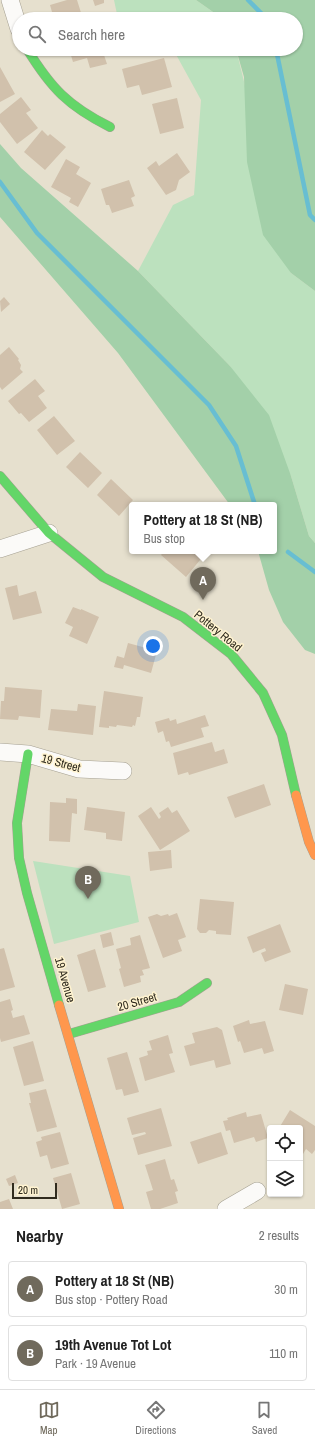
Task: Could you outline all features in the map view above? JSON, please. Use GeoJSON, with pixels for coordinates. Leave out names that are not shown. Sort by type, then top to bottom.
{"type":"FeatureCollection","features":[{"type":"Feature","properties":{"kind":"street"},"geometry":{"type":"LineString","coordinates":[[10,0],[14,12]]}},
{"type":"Feature","properties":{"kind":"street"},"geometry":{"type":"LineString","coordinates":[[31,56],[39,69],[62,96],[84,114],[110,127]]}},
{"type":"Feature","properties":{"kind":"street","name":"Pottery Road"},"geometry":{"type":"LineString","coordinates":[[0,476],[49,533],[103,577],[182,617],[231,654],[263,693],[282,735],[296,796],[309,842],[315,855]]}},
{"type":"Feature","properties":{"kind":"street"},"geometry":{"type":"LineString","coordinates":[[0,548],[49,533]]}},
{"type":"Feature","properties":{"kind":"street","name":"19 Street"},"geometry":{"type":"LineString","coordinates":[[0,752],[28,754],[79,769],[123,771]]}},
{"type":"Feature","properties":{"kind":"street","name":"19 Avenue"},"geometry":{"type":"LineString","coordinates":[[28,754],[17,823],[19,858],[27,893],[119,1209]]}},
{"type":"Feature","properties":{"kind":"street","name":"20 Street"},"geometry":{"type":"LineString","coordinates":[[69,1034],[179,1002],[207,983]]}},
{"type":"Feature","properties":{"kind":"street"},"geometry":{"type":"LineString","coordinates":[[226,1209],[257,1191]]}},
{"type":"Feature","properties":{"kind":"green space"},"geometry":{"type":"Polygon","coordinates":[[[114,0],[196,0],[213,12],[117,12],[114,0]]]}},
{"type":"Feature","properties":{"kind":"green space"},"geometry":{"type":"Polygon","coordinates":[[[196,0],[315,0],[315,291],[291,273],[263,235],[247,162],[244,77],[238,56],[303,56],[303,12],[213,12],[196,0]]]}},
{"type":"Feature","properties":{"kind":"green space"},"geometry":{"type":"Polygon","coordinates":[[[177,56],[238,56],[291,273],[315,291],[315,543],[309,536],[291,476],[230,366],[138,271],[173,205],[194,195],[201,100],[177,56]]]}},
{"type":"Feature","properties":{"kind":"green space"},"geometry":{"type":"Polygon","coordinates":[[[0,144],[21,168],[138,271],[230,366],[269,415],[291,476],[309,536],[315,543],[315,654],[305,650],[283,622],[269,590],[259,554],[277,554],[277,502],[228,502],[118,353],[0,217],[0,144]]]}},
{"type":"Feature","properties":{"kind":"green space"},"geometry":{"type":"Polygon","coordinates":[[[33,861],[130,876],[139,922],[54,944],[33,861]]]}},
{"type":"Feature","properties":{"kind":"building"},"geometry":{"type":"Polygon","coordinates":[[[67,0],[77,0],[81,12],[52,12],[50,5],[67,0]]]}},
{"type":"Feature","properties":{"kind":"building"},"geometry":{"type":"Polygon","coordinates":[[[93,0],[104,0],[104,3],[95,6],[93,0]]]}},
{"type":"Feature","properties":{"kind":"building"},"geometry":{"type":"Polygon","coordinates":[[[71,56],[104,56],[107,64],[90,68],[87,58],[73,62],[71,56]]]}},
{"type":"Feature","properties":{"kind":"building"},"geometry":{"type":"Polygon","coordinates":[[[164,58],[172,87],[142,95],[139,85],[127,88],[122,69],[164,58]]]}},
{"type":"Feature","properties":{"kind":"building"},"geometry":{"type":"Polygon","coordinates":[[[0,67],[15,94],[0,102],[0,67]]]}},
{"type":"Feature","properties":{"kind":"building"},"geometry":{"type":"Polygon","coordinates":[[[21,97],[31,110],[26,113],[38,128],[17,144],[0,122],[0,114],[21,97]]]}},
{"type":"Feature","properties":{"kind":"building"},"geometry":{"type":"Polygon","coordinates":[[[177,98],[184,128],[160,134],[152,104],[177,98]]]}},
{"type":"Feature","properties":{"kind":"building"},"geometry":{"type":"Polygon","coordinates":[[[42,130],[48,136],[50,134],[66,147],[45,170],[24,152],[42,130]]]}},
{"type":"Feature","properties":{"kind":"building"},"geometry":{"type":"Polygon","coordinates":[[[177,153],[190,172],[179,180],[176,190],[166,195],[147,168],[156,161],[159,166],[177,153]]]}},
{"type":"Feature","properties":{"kind":"building"},"geometry":{"type":"Polygon","coordinates":[[[66,159],[80,167],[76,174],[91,183],[78,207],[69,202],[71,198],[51,187],[66,159]]]}},
{"type":"Feature","properties":{"kind":"building"},"geometry":{"type":"Polygon","coordinates":[[[129,180],[135,196],[131,198],[134,206],[112,213],[109,205],[106,205],[101,189],[129,180]]]}},
{"type":"Feature","properties":{"kind":"building"},"geometry":{"type":"Polygon","coordinates":[[[4,297],[10,304],[1,312],[0,301],[4,297]]]}},
{"type":"Feature","properties":{"kind":"building"},"geometry":{"type":"Polygon","coordinates":[[[9,347],[19,359],[18,360],[21,365],[20,369],[23,372],[2,390],[0,387],[0,355],[9,347]]]}},
{"type":"Feature","properties":{"kind":"building"},"geometry":{"type":"Polygon","coordinates":[[[35,379],[45,391],[38,396],[47,408],[29,422],[21,413],[19,414],[8,401],[35,379]]]}},
{"type":"Feature","properties":{"kind":"building"},"geometry":{"type":"Polygon","coordinates":[[[54,416],[75,441],[57,455],[37,430],[54,416]]]}},
{"type":"Feature","properties":{"kind":"building"},"geometry":{"type":"Polygon","coordinates":[[[80,452],[102,473],[88,488],[66,467],[80,452]]]}},
{"type":"Feature","properties":{"kind":"building"},"geometry":{"type":"Polygon","coordinates":[[[111,479],[133,500],[129,502],[129,505],[119,516],[97,495],[111,479]]]}},
{"type":"Feature","properties":{"kind":"building"},"geometry":{"type":"Polygon","coordinates":[[[162,554],[205,554],[186,577],[161,555],[162,554]]]}},
{"type":"Feature","properties":{"kind":"building"},"geometry":{"type":"Polygon","coordinates":[[[17,585],[19,596],[36,591],[42,613],[13,620],[5,588],[17,585]]]}},
{"type":"Feature","properties":{"kind":"building"},"geometry":{"type":"Polygon","coordinates":[[[73,607],[99,617],[87,644],[69,636],[73,627],[65,623],[73,607]]]}},
{"type":"Feature","properties":{"kind":"building"},"geometry":{"type":"Polygon","coordinates":[[[128,643],[157,651],[151,673],[124,665],[123,669],[114,667],[117,656],[124,658],[128,643]]]}},
{"type":"Feature","properties":{"kind":"building"},"geometry":{"type":"Polygon","coordinates":[[[5,687],[42,690],[40,718],[19,716],[18,720],[0,719],[1,701],[4,701],[5,687]]]}},
{"type":"Feature","properties":{"kind":"building"},"geometry":{"type":"Polygon","coordinates":[[[104,691],[143,697],[140,717],[137,717],[135,726],[117,725],[116,727],[109,726],[109,728],[99,727],[104,691]]]}},
{"type":"Feature","properties":{"kind":"building"},"geometry":{"type":"Polygon","coordinates":[[[78,704],[96,706],[93,735],[48,730],[51,709],[77,711],[78,704]]]}},
{"type":"Feature","properties":{"kind":"building"},"geometry":{"type":"Polygon","coordinates":[[[205,715],[209,726],[201,728],[204,737],[171,747],[169,741],[166,742],[163,731],[158,733],[155,722],[169,718],[170,721],[176,719],[177,724],[205,715]]]}},
{"type":"Feature","properties":{"kind":"building"},"geometry":{"type":"Polygon","coordinates":[[[212,742],[215,752],[224,749],[228,763],[189,775],[188,772],[178,775],[173,753],[212,742]]]}},
{"type":"Feature","properties":{"kind":"building"},"geometry":{"type":"Polygon","coordinates":[[[264,784],[271,805],[235,818],[227,797],[264,784]]]}},
{"type":"Feature","properties":{"kind":"building"},"geometry":{"type":"Polygon","coordinates":[[[66,798],[77,799],[77,814],[72,813],[70,842],[49,841],[50,802],[66,803],[66,798]]]}},
{"type":"Feature","properties":{"kind":"building"},"geometry":{"type":"Polygon","coordinates":[[[87,807],[125,812],[122,841],[106,839],[106,833],[84,830],[87,807]]]}},
{"type":"Feature","properties":{"kind":"building"},"geometry":{"type":"Polygon","coordinates":[[[151,807],[159,819],[161,817],[159,813],[168,807],[172,813],[177,810],[190,831],[160,850],[138,816],[151,807]]]}},
{"type":"Feature","properties":{"kind":"building"},"geometry":{"type":"Polygon","coordinates":[[[171,850],[172,868],[150,871],[148,852],[171,850]]]}},
{"type":"Feature","properties":{"kind":"building"},"geometry":{"type":"Polygon","coordinates":[[[200,899],[234,902],[231,935],[216,934],[216,931],[209,930],[206,933],[200,933],[197,929],[200,899]]]}},
{"type":"Feature","properties":{"kind":"building"},"geometry":{"type":"Polygon","coordinates":[[[177,913],[186,937],[178,940],[182,951],[163,958],[148,917],[157,914],[161,916],[168,914],[169,916],[177,913]]]}},
{"type":"Feature","properties":{"kind":"building"},"geometry":{"type":"Polygon","coordinates":[[[280,924],[291,952],[265,962],[261,953],[266,951],[265,948],[253,953],[247,937],[280,924]]]}},
{"type":"Feature","properties":{"kind":"building"},"geometry":{"type":"Polygon","coordinates":[[[111,932],[114,945],[103,948],[100,935],[111,932]]]}},
{"type":"Feature","properties":{"kind":"building"},"geometry":{"type":"Polygon","coordinates":[[[140,935],[150,968],[142,970],[144,975],[140,976],[141,982],[124,987],[116,949],[131,945],[130,938],[140,935]]]}},
{"type":"Feature","properties":{"kind":"building"},"geometry":{"type":"Polygon","coordinates":[[[4,948],[15,987],[0,991],[0,949],[4,948]]]}},
{"type":"Feature","properties":{"kind":"building"},"geometry":{"type":"Polygon","coordinates":[[[95,949],[106,987],[88,992],[77,955],[95,949]]]}},
{"type":"Feature","properties":{"kind":"building"},"geometry":{"type":"Polygon","coordinates":[[[285,984],[308,989],[303,1015],[279,1010],[285,984]]]}},
{"type":"Feature","properties":{"kind":"building"},"geometry":{"type":"Polygon","coordinates":[[[10,999],[13,1010],[11,1011],[13,1018],[24,1015],[30,1034],[1,1042],[0,1002],[10,999]]]}},
{"type":"Feature","properties":{"kind":"building"},"geometry":{"type":"Polygon","coordinates":[[[249,1020],[250,1024],[265,1021],[274,1051],[264,1054],[262,1048],[244,1053],[240,1041],[238,1042],[233,1026],[249,1020]]]}},
{"type":"Feature","properties":{"kind":"building"},"geometry":{"type":"Polygon","coordinates":[[[217,1027],[222,1030],[231,1064],[216,1068],[214,1060],[190,1066],[184,1046],[195,1043],[192,1033],[217,1027]]]}},
{"type":"Feature","properties":{"kind":"building"},"geometry":{"type":"Polygon","coordinates":[[[168,1035],[173,1053],[169,1054],[175,1072],[145,1081],[139,1058],[148,1055],[147,1051],[152,1050],[149,1041],[168,1035]]]}},
{"type":"Feature","properties":{"kind":"building"},"geometry":{"type":"Polygon","coordinates":[[[33,1041],[44,1081],[24,1086],[13,1047],[33,1041]]]}},
{"type":"Feature","properties":{"kind":"building"},"geometry":{"type":"Polygon","coordinates":[[[127,1052],[139,1092],[124,1096],[122,1089],[116,1090],[107,1058],[127,1052]]]}},
{"type":"Feature","properties":{"kind":"building"},"geometry":{"type":"Polygon","coordinates":[[[46,1089],[57,1127],[37,1132],[29,1103],[31,1103],[29,1093],[46,1089]]]}},
{"type":"Feature","properties":{"kind":"building"},"geometry":{"type":"Polygon","coordinates":[[[161,1108],[172,1146],[138,1155],[133,1138],[146,1134],[145,1132],[132,1135],[127,1118],[161,1108]]]}},
{"type":"Feature","properties":{"kind":"building"},"geometry":{"type":"Polygon","coordinates":[[[290,1110],[315,1126],[315,1150],[312,1154],[306,1149],[303,1154],[303,1125],[281,1125],[290,1110]]]}},
{"type":"Feature","properties":{"kind":"building"},"geometry":{"type":"Polygon","coordinates":[[[246,1112],[247,1117],[261,1114],[267,1138],[256,1142],[254,1137],[234,1143],[230,1130],[226,1131],[223,1121],[228,1120],[227,1118],[246,1112]]]}},
{"type":"Feature","properties":{"kind":"building"},"geometry":{"type":"Polygon","coordinates":[[[60,1132],[69,1164],[51,1169],[47,1155],[40,1157],[36,1142],[42,1140],[41,1137],[60,1132]]]}},
{"type":"Feature","properties":{"kind":"building"},"geometry":{"type":"Polygon","coordinates":[[[221,1132],[228,1154],[198,1164],[190,1142],[221,1132]]]}},
{"type":"Feature","properties":{"kind":"building"},"geometry":{"type":"Polygon","coordinates":[[[165,1159],[171,1180],[174,1179],[178,1191],[175,1192],[178,1203],[160,1209],[151,1209],[146,1192],[153,1190],[145,1165],[165,1159]]]}},
{"type":"Feature","properties":{"kind":"building"},"geometry":{"type":"Polygon","coordinates":[[[71,1173],[80,1204],[62,1209],[53,1178],[71,1173]]]}},
{"type":"Feature","properties":{"kind":"building"},"geometry":{"type":"Polygon","coordinates":[[[15,1175],[18,1183],[9,1186],[6,1179],[15,1175]]]}},
{"type":"Feature","properties":{"kind":"building"},"geometry":{"type":"Polygon","coordinates":[[[9,1199],[13,1209],[0,1209],[0,1202],[9,1199]]]}},
{"type":"Feature","properties":{"kind":"waterway"},"geometry":{"type":"LineString","coordinates":[[248,0],[260,12]]}},
{"type":"Feature","properties":{"kind":"waterway"},"geometry":{"type":"LineString","coordinates":[[277,56],[310,215],[315,220]]}},
{"type":"Feature","properties":{"kind":"waterway"},"geometry":{"type":"LineString","coordinates":[[0,182],[37,233],[209,405],[236,446],[254,502]]}},
{"type":"Feature","properties":{"kind":"waterway"},"geometry":{"type":"LineString","coordinates":[[288,552],[315,572]]}},
{"type":"Feature","properties":{"kind":"traffic: fast"},"geometry":{"type":"LineString","coordinates":[[32,56],[44,75],[62,95],[83,111],[110,127]]}},
{"type":"Feature","properties":{"kind":"traffic: fast"},"geometry":{"type":"LineString","coordinates":[[0,476],[49,533],[103,577],[183,617],[231,654],[263,693],[282,735],[296,795]]}},
{"type":"Feature","properties":{"kind":"traffic: fast"},"geometry":{"type":"LineString","coordinates":[[28,754],[17,823],[19,858],[27,893],[59,1005]]}},
{"type":"Feature","properties":{"kind":"traffic: fast"},"geometry":{"type":"LineString","coordinates":[[69,1034],[179,1002],[207,983]]}},
{"type":"Feature","properties":{"kind":"traffic: slow"},"geometry":{"type":"LineString","coordinates":[[296,795],[309,842],[315,855]]}},
{"type":"Feature","properties":{"kind":"traffic: slow"},"geometry":{"type":"LineString","coordinates":[[59,1005],[119,1209]]}},
{"type":"Feature","properties":{"kind":"place","name":"Pottery at 18 St (NB)"},"geometry":{"type":"Point","coordinates":[203,600]}},
{"type":"Feature","properties":{"kind":"place","name":"19th Avenue Tot Lot"},"geometry":{"type":"Point","coordinates":[88,899]}}]}
